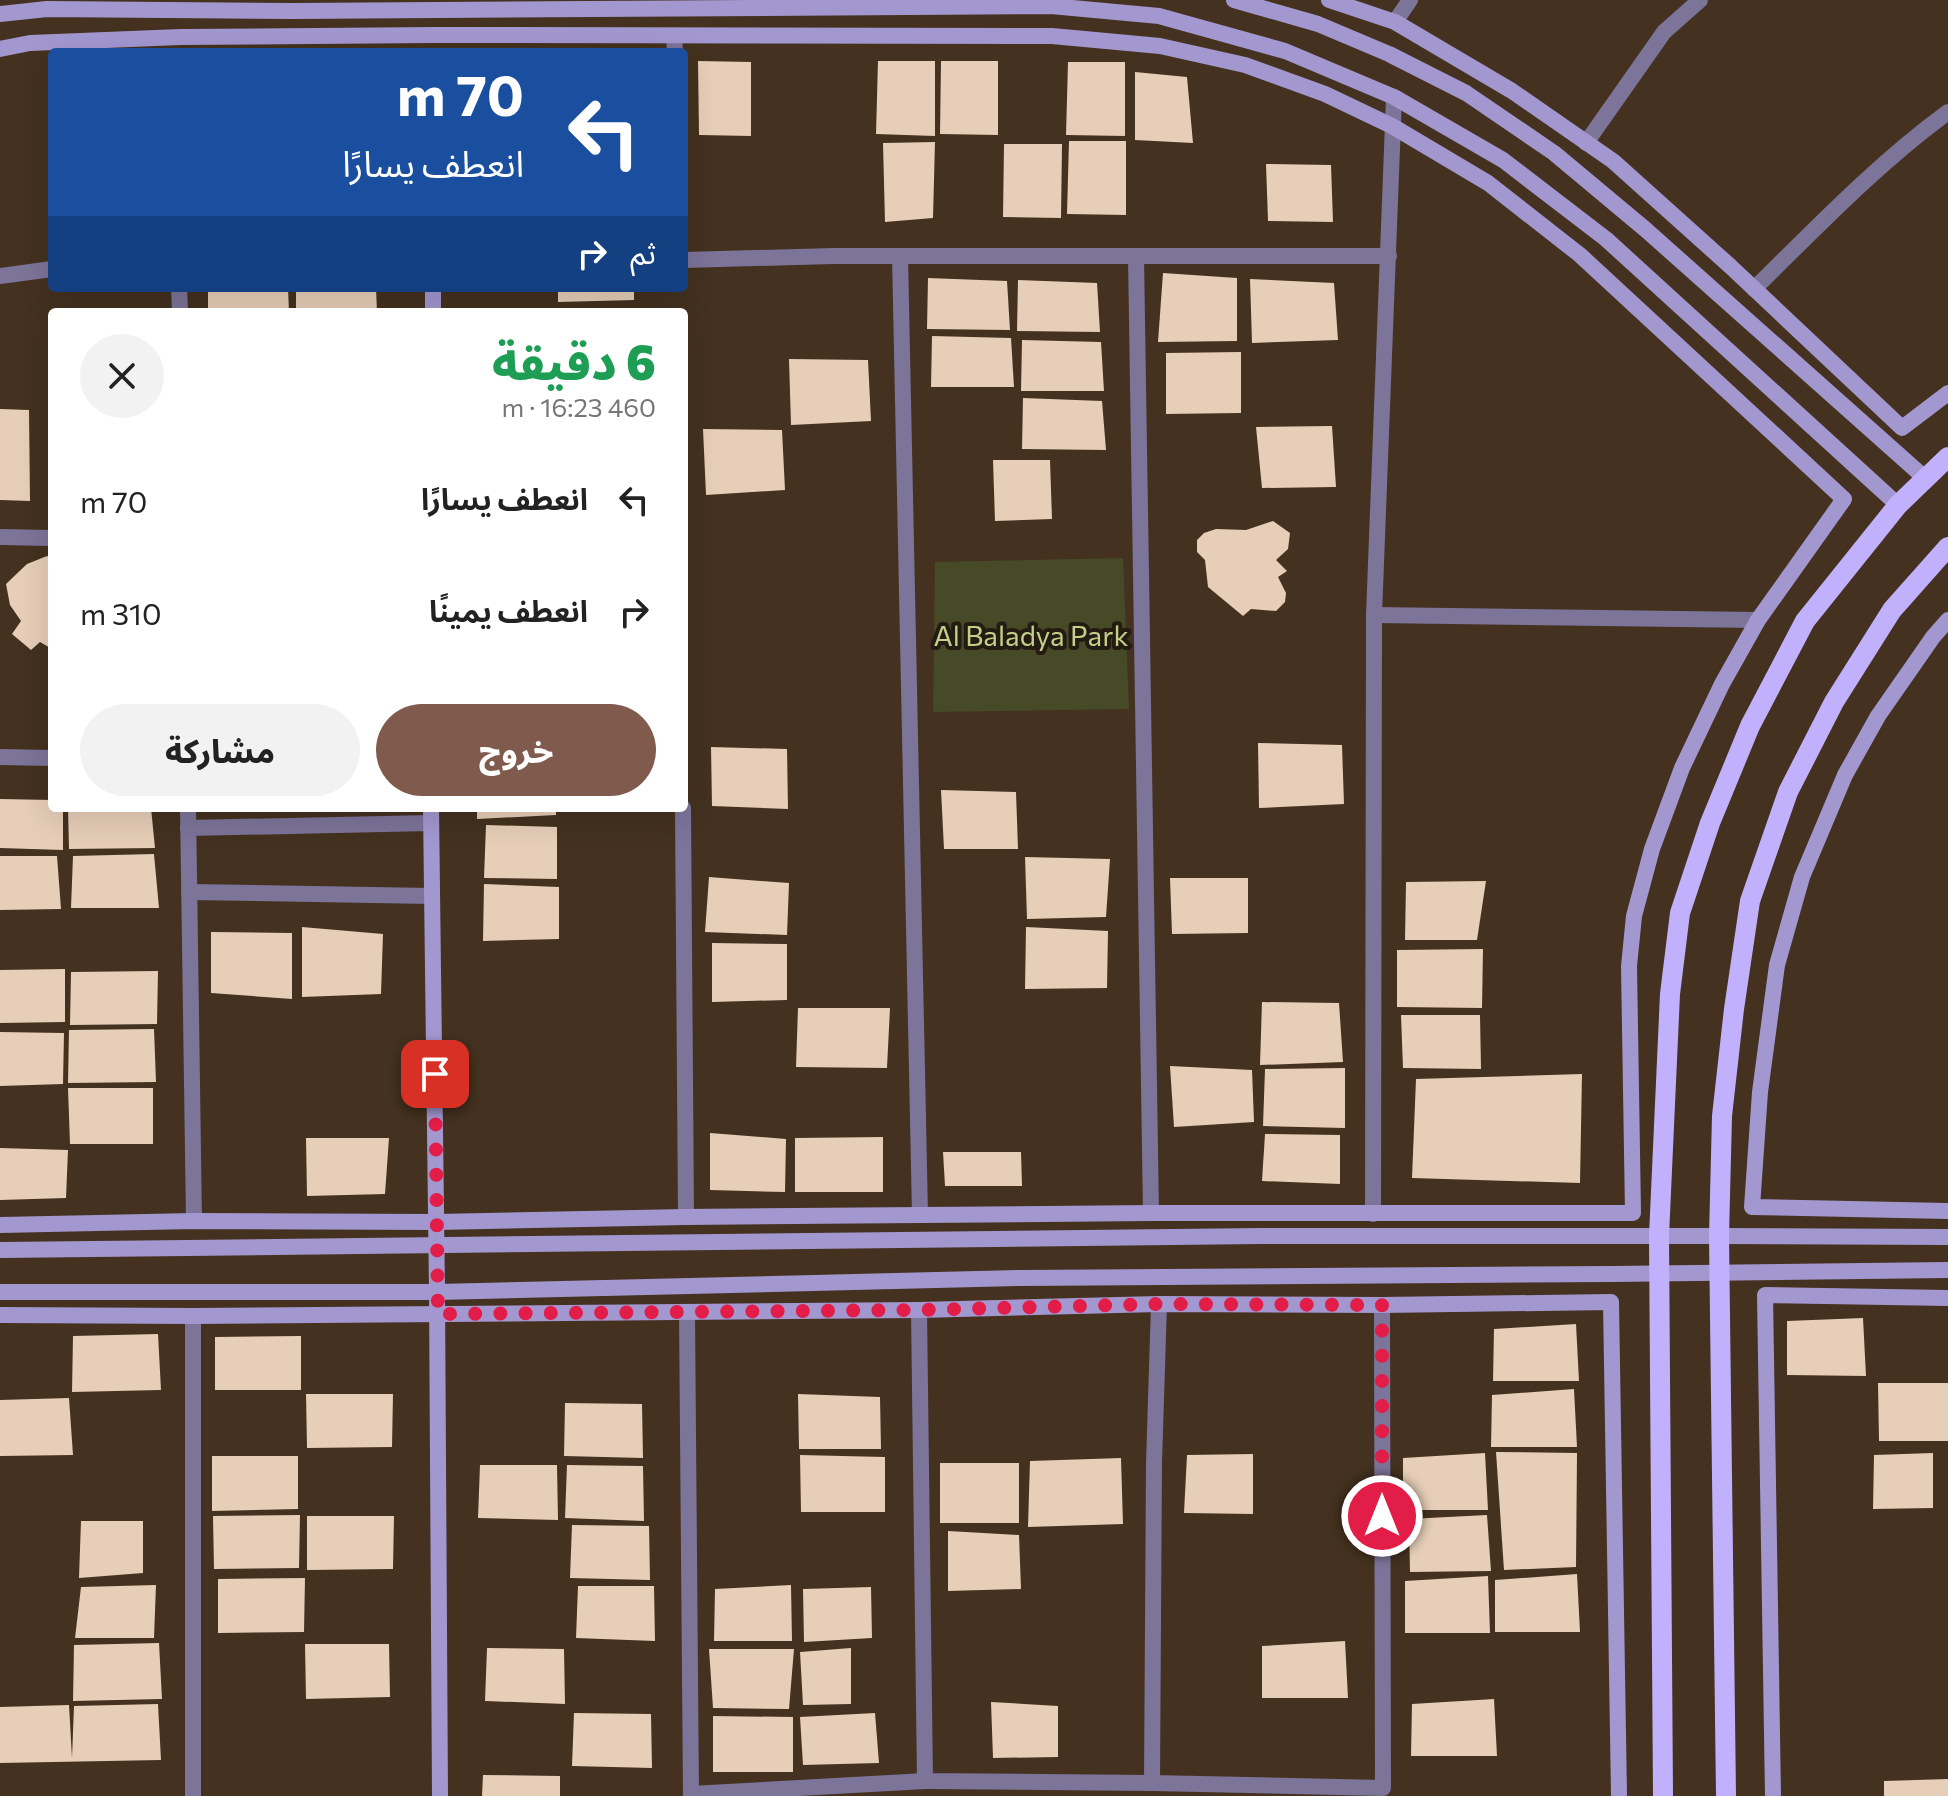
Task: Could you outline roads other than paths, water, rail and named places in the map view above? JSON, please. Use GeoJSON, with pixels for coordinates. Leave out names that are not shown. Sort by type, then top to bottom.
{"type":"FeatureCollection","features":[{"type":"Feature","properties":{"kind":"main road"},"geometry":{"type":"LineString","coordinates":[[1234,0],[1318,24],[1389,54],[1466,93],[1554,153],[1645,229],[1926,479]]}},
{"type":"Feature","properties":{"kind":"main road"},"geometry":{"type":"LineString","coordinates":[[1329,0],[1395,22],[1512,91],[1613,161],[1902,428],[1948,393]]}},
{"type":"Feature","properties":{"kind":"main road"},"geometry":{"type":"LineString","coordinates":[[0,14],[47,9],[293,11],[1051,6],[1159,16],[1285,51],[1394,97],[1503,160],[1606,239],[1898,505]]}},
{"type":"Feature","properties":{"kind":"main road"},"geometry":{"type":"LineString","coordinates":[[0,49],[30,43],[674,44],[1052,36],[1160,46],[1245,65],[1325,94],[1392,126],[1488,183],[1580,255],[1844,499],[1758,620],[1722,684],[1682,768],[1652,849],[1634,916],[1629,966],[1633,1213],[1151,1213],[0,1225]]}},
{"type":"Feature","properties":{"kind":"main road"},"geometry":{"type":"LineString","coordinates":[[1663,1796],[1659,1236],[1670,994],[1680,913],[1705,838],[1750,726],[1805,621],[1898,505],[1948,457]]}},
{"type":"Feature","properties":{"kind":"main road"},"geometry":{"type":"LineString","coordinates":[[1726,1796],[1719,1272],[1722,1116],[1750,901],[1788,792],[1834,702],[1892,610],[1948,547]]}},
{"type":"Feature","properties":{"kind":"main road"},"geometry":{"type":"LineString","coordinates":[[1948,620],[1878,716],[1845,775],[1802,877],[1777,965],[1760,1092],[1752,1207],[1948,1211]]}},
{"type":"Feature","properties":{"kind":"main road"},"geometry":{"type":"LineString","coordinates":[[431,816],[438,1314],[440,1796]]}},
{"type":"Feature","properties":{"kind":"main road"},"geometry":{"type":"LineString","coordinates":[[0,1250],[1261,1236],[1948,1237]]}},
{"type":"Feature","properties":{"kind":"main road"},"geometry":{"type":"LineString","coordinates":[[0,1292],[437,1292],[1020,1278],[1948,1270]]}},
{"type":"Feature","properties":{"kind":"main road"},"geometry":{"type":"LineString","coordinates":[[1773,1796],[1765,1295],[1948,1298]]}},
{"type":"Feature","properties":{"kind":"main road"},"geometry":{"type":"LineString","coordinates":[[0,1315],[193,1316],[919,1310],[1159,1304],[1611,1302],[1619,1796]]}},
{"type":"Feature","properties":{"kind":"street"},"geometry":{"type":"LineString","coordinates":[[1395,22],[1410,0]]}},
{"type":"Feature","properties":{"kind":"street"},"geometry":{"type":"LineString","coordinates":[[1586,143],[1664,32],[1700,0]]}},
{"type":"Feature","properties":{"kind":"street"},"geometry":{"type":"LineString","coordinates":[[1373,1214],[1374,615],[1394,97]]}},
{"type":"Feature","properties":{"kind":"street"},"geometry":{"type":"LineString","coordinates":[[1754,289],[1855,190],[1948,112]]}},
{"type":"Feature","properties":{"kind":"street"},"geometry":{"type":"LineString","coordinates":[[688,260],[900,256],[1389,256]]}},
{"type":"Feature","properties":{"kind":"street"},"geometry":{"type":"LineString","coordinates":[[900,256],[920,1215]]}},
{"type":"Feature","properties":{"kind":"street"},"geometry":{"type":"LineString","coordinates":[[1136,256],[1151,1213]]}},
{"type":"Feature","properties":{"kind":"street"},"geometry":{"type":"LineString","coordinates":[[0,276],[48,270]]}},
{"type":"Feature","properties":{"kind":"street"},"geometry":{"type":"LineString","coordinates":[[0,537],[48,538]]}},
{"type":"Feature","properties":{"kind":"street"},"geometry":{"type":"LineString","coordinates":[[1374,615],[1758,620]]}},
{"type":"Feature","properties":{"kind":"street"},"geometry":{"type":"LineString","coordinates":[[0,757],[48,758]]}},
{"type":"Feature","properties":{"kind":"street"},"geometry":{"type":"LineString","coordinates":[[188,812],[194,1221]]}},
{"type":"Feature","properties":{"kind":"street"},"geometry":{"type":"LineString","coordinates":[[683,812],[686,1217]]}},
{"type":"Feature","properties":{"kind":"street"},"geometry":{"type":"LineString","coordinates":[[188,828],[431,816]]}},
{"type":"Feature","properties":{"kind":"street"},"geometry":{"type":"LineString","coordinates":[[189,892],[432,896]]}},
{"type":"Feature","properties":{"kind":"street"},"geometry":{"type":"LineString","coordinates":[[1152,1783],[1154,1463],[1159,1304]]}},
{"type":"Feature","properties":{"kind":"street"},"geometry":{"type":"LineString","coordinates":[[687,1312],[691,1795],[925,1781],[1152,1783],[1383,1792],[1382,1305]]}},
{"type":"Feature","properties":{"kind":"street"},"geometry":{"type":"LineString","coordinates":[[919,1310],[925,1781]]}},
{"type":"Feature","properties":{"kind":"street"},"geometry":{"type":"LineString","coordinates":[[193,1316],[193,1796]]}},
{"type":"Feature","properties":{"kind":"park label","name":"Al Baladya Park"},"geometry":{"type":"Point","coordinates":[1031,635]}}]}
